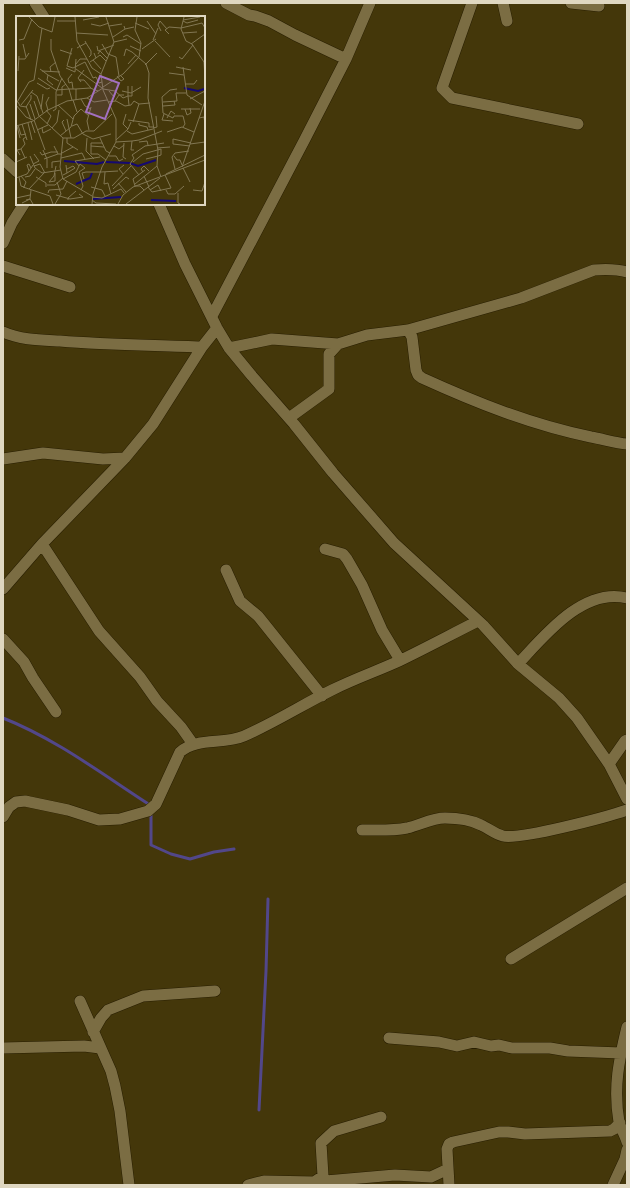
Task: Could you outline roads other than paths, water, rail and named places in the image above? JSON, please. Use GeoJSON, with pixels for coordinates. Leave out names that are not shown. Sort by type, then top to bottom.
{"type":"FeatureCollection","features":[{"type":"Feature","properties":{"kind":"street"},"geometry":{"type":"LineString","coordinates":[[35,3],[43,16]]}},
{"type":"Feature","properties":{"kind":"street"},"geometry":{"type":"LineString","coordinates":[[212,316],[346,59],[370,3]]}},
{"type":"Feature","properties":{"kind":"street"},"geometry":{"type":"LineString","coordinates":[[472,3],[442,88],[452,98],[578,124]]}},
{"type":"Feature","properties":{"kind":"street"},"geometry":{"type":"LineString","coordinates":[[503,3],[507,21]]}},
{"type":"Feature","properties":{"kind":"street"},"geometry":{"type":"LineString","coordinates":[[571,3],[599,6]]}},
{"type":"Feature","properties":{"kind":"street"},"geometry":{"type":"LineString","coordinates":[[222,4],[268,21],[346,59]]}},
{"type":"Feature","properties":{"kind":"street"},"geometry":{"type":"LineString","coordinates":[[3,159],[16,171]]}},
{"type":"Feature","properties":{"kind":"street"},"geometry":{"type":"LineString","coordinates":[[3,243],[12,223],[23,205]]}},
{"type":"Feature","properties":{"kind":"street"},"geometry":{"type":"LineString","coordinates":[[159,205],[185,264],[217,328],[229,348],[367,513],[394,543],[478,621],[518,664],[559,698],[577,718],[608,764],[627,799]]}},
{"type":"Feature","properties":{"kind":"street"},"geometry":{"type":"LineString","coordinates":[[3,266],[70,288]]}},
{"type":"Feature","properties":{"kind":"street"},"geometry":{"type":"LineString","coordinates":[[229,348],[272,339],[338,344],[367,335],[408,330],[522,298],[594,270],[607,269],[627,272]]}},
{"type":"Feature","properties":{"kind":"street"},"geometry":{"type":"LineString","coordinates":[[3,589],[42,544],[125,458],[153,424],[202,347],[217,328]]}},
{"type":"Feature","properties":{"kind":"street"},"geometry":{"type":"LineString","coordinates":[[408,330],[412,337],[416,370],[422,378],[468,399],[521,419],[580,435],[627,444]]}},
{"type":"Feature","properties":{"kind":"street"},"geometry":{"type":"LineString","coordinates":[[3,332],[13,336],[26,338],[89,344],[202,347]]}},
{"type":"Feature","properties":{"kind":"street"},"geometry":{"type":"LineString","coordinates":[[289,418],[329,389],[329,354],[338,344]]}},
{"type":"Feature","properties":{"kind":"street"},"geometry":{"type":"LineString","coordinates":[[3,459],[43,453],[103,459],[125,458]]}},
{"type":"Feature","properties":{"kind":"street"},"geometry":{"type":"LineString","coordinates":[[42,544],[99,631],[140,677],[157,701],[181,727],[193,744]]}},
{"type":"Feature","properties":{"kind":"street"},"geometry":{"type":"LineString","coordinates":[[325,549],[343,554],[347,558],[362,585],[382,630],[400,660]]}},
{"type":"Feature","properties":{"kind":"street"},"geometry":{"type":"LineString","coordinates":[[226,570],[240,601],[261,620],[322,696]]}},
{"type":"Feature","properties":{"kind":"street"},"geometry":{"type":"LineString","coordinates":[[518,664],[564,617],[580,607],[606,596],[614,595],[627,598]]}},
{"type":"Feature","properties":{"kind":"street"},"geometry":{"type":"LineString","coordinates":[[3,817],[9,807],[16,802],[25,801],[68,810],[99,820],[120,819],[148,811],[156,804],[180,752],[193,744],[236,740],[294,712],[322,696],[400,660],[478,621]]}},
{"type":"Feature","properties":{"kind":"street"},"geometry":{"type":"LineString","coordinates":[[3,639],[24,662],[56,712]]}},
{"type":"Feature","properties":{"kind":"street"},"geometry":{"type":"LineString","coordinates":[[608,764],[627,740]]}},
{"type":"Feature","properties":{"kind":"street"},"geometry":{"type":"LineString","coordinates":[[362,830],[408,828],[436,819],[445,818],[480,824],[504,836],[512,837],[567,826],[627,810]]}},
{"type":"Feature","properties":{"kind":"street"},"geometry":{"type":"LineString","coordinates":[[511,958],[627,888]]}},
{"type":"Feature","properties":{"kind":"street"},"geometry":{"type":"LineString","coordinates":[[93,1032],[101,1018],[108,1010],[142,996],[215,991]]}},
{"type":"Feature","properties":{"kind":"street"},"geometry":{"type":"LineString","coordinates":[[80,1001],[111,1071],[115,1086],[120,1111],[129,1185]]}},
{"type":"Feature","properties":{"kind":"street"},"geometry":{"type":"LineString","coordinates":[[627,1027],[617,1074],[620,1124],[626,1135],[627,1142]]}},
{"type":"Feature","properties":{"kind":"street"},"geometry":{"type":"LineString","coordinates":[[389,1038],[439,1042],[457,1046],[474,1042],[491,1046],[500,1045],[512,1048],[550,1048],[568,1051],[621,1053]]}},
{"type":"Feature","properties":{"kind":"street"},"geometry":{"type":"LineString","coordinates":[[3,1048],[84,1046],[100,1048]]}},
{"type":"Feature","properties":{"kind":"street"},"geometry":{"type":"LineString","coordinates":[[314,1182],[323,1176],[321,1142],[334,1131],[381,1117]]}},
{"type":"Feature","properties":{"kind":"street"},"geometry":{"type":"LineString","coordinates":[[449,1185],[447,1149],[449,1144],[453,1142],[499,1132],[525,1134],[610,1131],[620,1124]]}},
{"type":"Feature","properties":{"kind":"street"},"geometry":{"type":"LineString","coordinates":[[613,1185],[625,1159],[627,1150]]}},
{"type":"Feature","properties":{"kind":"street"},"geometry":{"type":"LineString","coordinates":[[248,1185],[264,1181],[356,1182],[395,1175],[432,1176],[448,1169]]}},
{"type":"Feature","properties":{"kind":"waterway"},"geometry":{"type":"LineString","coordinates":[[3,718],[42,736],[96,769],[150,805]]}},
{"type":"Feature","properties":{"kind":"waterway"},"geometry":{"type":"LineString","coordinates":[[151,813],[151,845],[171,854],[190,859],[214,852],[234,849]]}},
{"type":"Feature","properties":{"kind":"waterway"},"geometry":{"type":"LineString","coordinates":[[259,1110],[268,899]]}}]}
